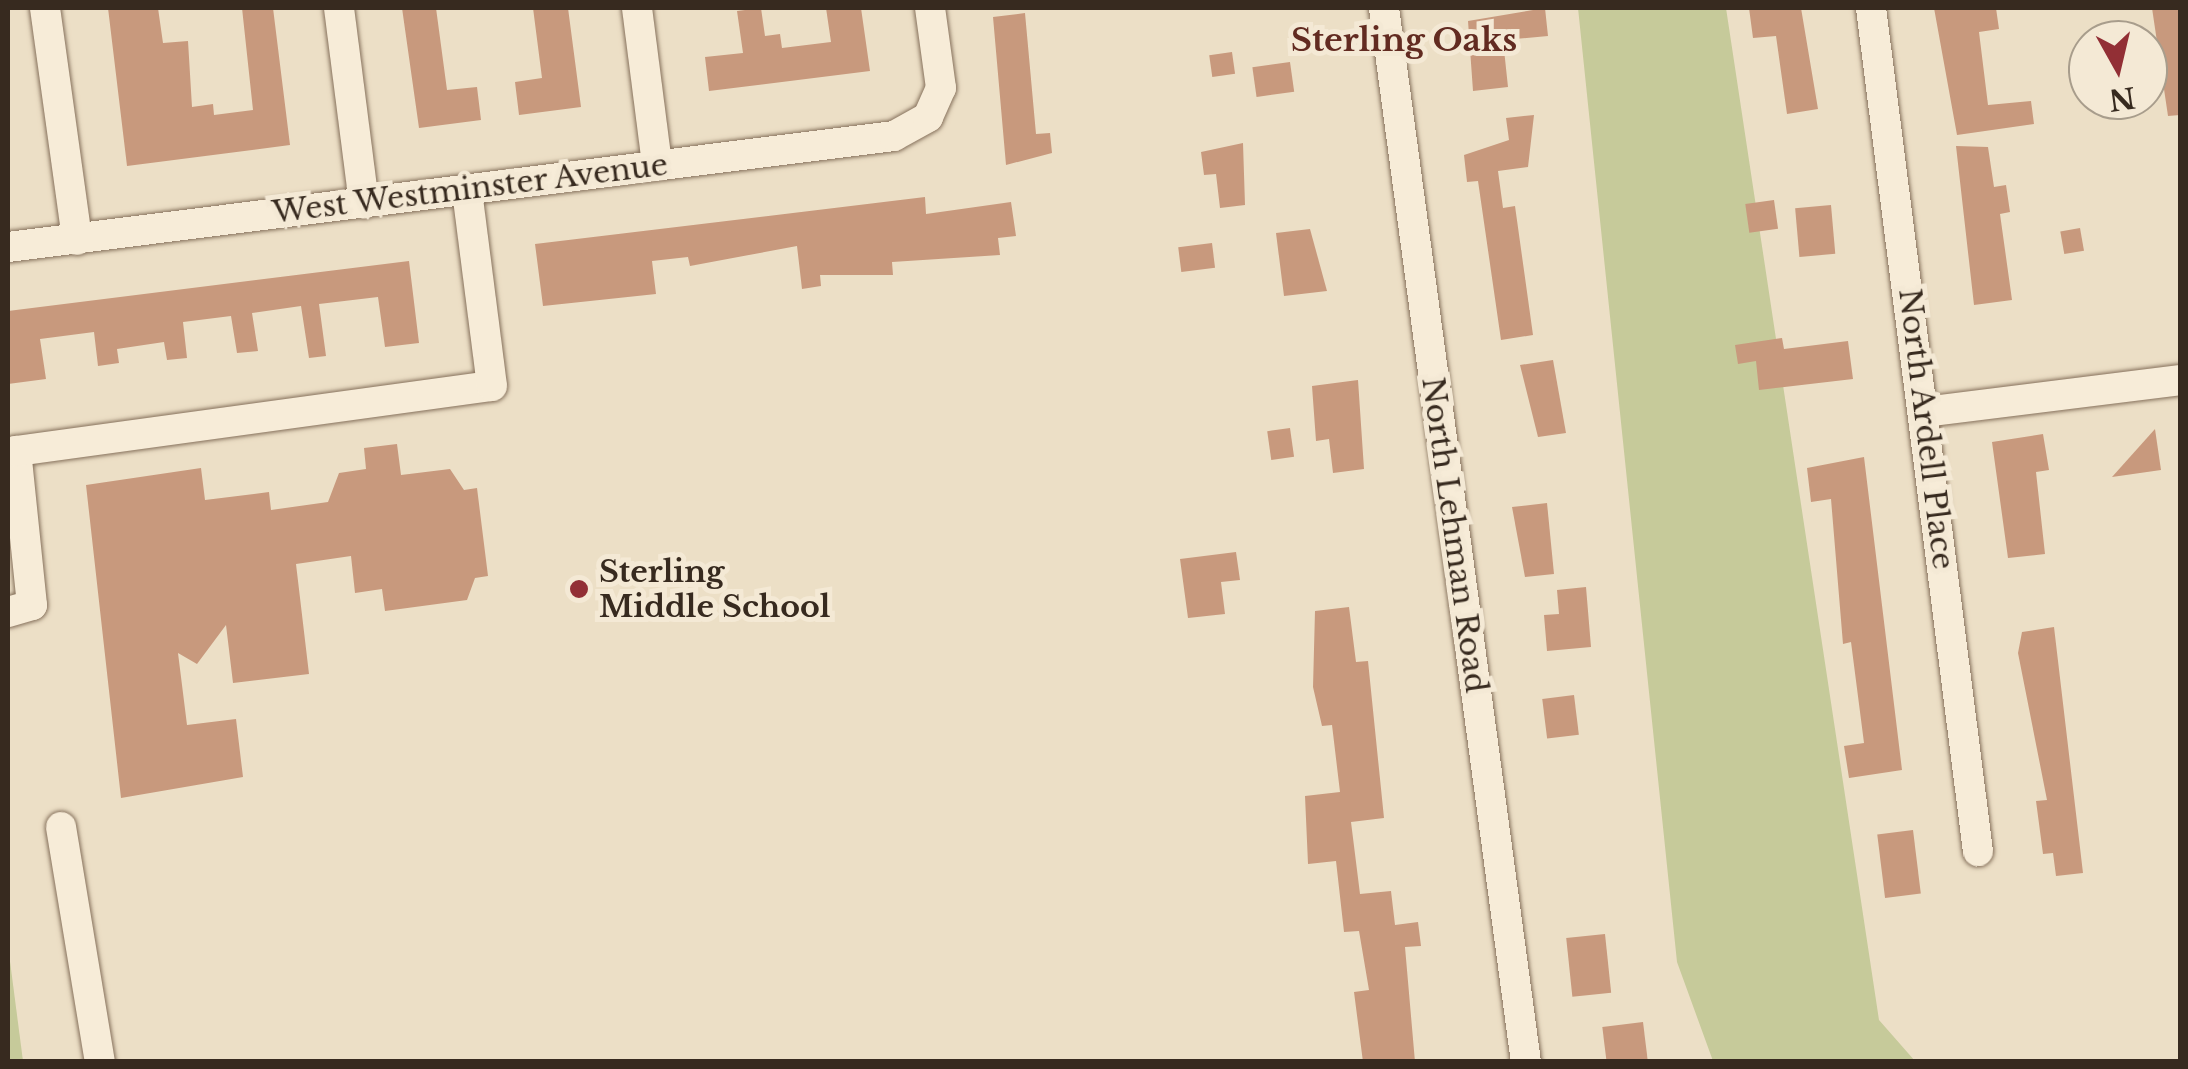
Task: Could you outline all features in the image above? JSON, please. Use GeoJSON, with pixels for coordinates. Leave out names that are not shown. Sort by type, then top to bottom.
{"type":"FeatureCollection","features":[{"type":"Feature","properties":{"kind":"street"},"geometry":{"type":"LineString","coordinates":[[46,8],[77,240]]}},
{"type":"Feature","properties":{"kind":"street"},"geometry":{"type":"LineString","coordinates":[[340,8],[364,203]]}},
{"type":"Feature","properties":{"kind":"street"},"geometry":{"type":"LineString","coordinates":[[636,8],[657,165]]}},
{"type":"Feature","properties":{"kind":"street","name":"West Westminster Avenue"},"geometry":{"type":"LineString","coordinates":[[8,248],[894,136],[928,117],[941,88],[930,8]]}},
{"type":"Feature","properties":{"kind":"street","name":"North Lehman Road"},"geometry":{"type":"LineString","coordinates":[[1384,8],[1526,1062]]}},
{"type":"Feature","properties":{"kind":"street","name":"North Ardell Place"},"geometry":{"type":"LineString","coordinates":[[1871,8],[1978,851]]}},
{"type":"Feature","properties":{"kind":"street"},"geometry":{"type":"LineString","coordinates":[[8,612],[32,606],[16,451],[492,386],[468,190]]}},
{"type":"Feature","properties":{"kind":"street"},"geometry":{"type":"LineString","coordinates":[[1924,412],[2180,380]]}},
{"type":"Feature","properties":{"kind":"street"},"geometry":{"type":"LineString","coordinates":[[61,827],[100,1062]]}},
{"type":"Feature","properties":{"kind":"green space"},"geometry":{"type":"Polygon","coordinates":[[[1578,8],[1726,8],[1879,1020],[1915,1061],[1713,1061],[1677,962],[1578,8]]]}},
{"type":"Feature","properties":{"kind":"green space"},"geometry":{"type":"Polygon","coordinates":[[[8,946],[23,1061],[8,1061],[8,946]]]}},
{"type":"Feature","properties":{"kind":"building"},"geometry":{"type":"Polygon","coordinates":[[[108,8],[158,8],[163,43],[188,41],[192,107],[213,104],[214,115],[253,110],[242,8],[273,8],[290,145],[127,166],[108,8]]]}},
{"type":"Feature","properties":{"kind":"building"},"geometry":{"type":"Polygon","coordinates":[[[402,8],[436,8],[447,90],[477,87],[481,120],[419,128],[402,8]]]}},
{"type":"Feature","properties":{"kind":"building"},"geometry":{"type":"Polygon","coordinates":[[[533,8],[568,8],[581,107],[519,115],[515,82],[542,78],[533,8]]]}},
{"type":"Feature","properties":{"kind":"building"},"geometry":{"type":"Polygon","coordinates":[[[761,8],[765,36],[780,34],[782,48],[831,42],[826,8],[861,8],[870,71],[709,91],[705,57],[743,53],[737,11],[761,8]]]}},
{"type":"Feature","properties":{"kind":"building"},"geometry":{"type":"Polygon","coordinates":[[[1545,8],[1548,36],[1503,40],[1508,87],[1473,91],[1468,21],[1545,8]]]}},
{"type":"Feature","properties":{"kind":"building"},"geometry":{"type":"Polygon","coordinates":[[[1749,8],[1801,8],[1818,109],[1787,114],[1776,36],[1753,38],[1749,8]]]}},
{"type":"Feature","properties":{"kind":"building"},"geometry":{"type":"Polygon","coordinates":[[[1934,8],[1996,8],[1999,29],[1979,32],[1988,105],[2031,101],[2034,124],[1957,135],[1934,8]]]}},
{"type":"Feature","properties":{"kind":"building"},"geometry":{"type":"Polygon","coordinates":[[[2152,8],[2180,8],[2180,115],[2168,116],[2168,20],[2154,20],[2152,8]]]}},
{"type":"Feature","properties":{"kind":"building"},"geometry":{"type":"Polygon","coordinates":[[[1025,13],[1036,134],[1050,133],[1052,153],[1006,165],[993,17],[1025,13]]]}},
{"type":"Feature","properties":{"kind":"building"},"geometry":{"type":"Polygon","coordinates":[[[1232,52],[1235,74],[1212,77],[1209,55],[1232,52]]]}},
{"type":"Feature","properties":{"kind":"building"},"geometry":{"type":"Polygon","coordinates":[[[1290,62],[1294,92],[1257,97],[1252,67],[1290,62]]]}},
{"type":"Feature","properties":{"kind":"building"},"geometry":{"type":"Polygon","coordinates":[[[1534,115],[1528,167],[1498,171],[1503,208],[1515,206],[1533,335],[1501,340],[1478,181],[1467,182],[1464,155],[1509,140],[1506,118],[1534,115]]]}},
{"type":"Feature","properties":{"kind":"building"},"geometry":{"type":"Polygon","coordinates":[[[1243,143],[1245,205],[1220,208],[1216,174],[1204,175],[1201,152],[1243,143]]]}},
{"type":"Feature","properties":{"kind":"building"},"geometry":{"type":"Polygon","coordinates":[[[1956,146],[1988,147],[1994,187],[2006,185],[2010,212],[2000,214],[2012,300],[1974,305],[1956,146]]]}},
{"type":"Feature","properties":{"kind":"building"},"geometry":{"type":"Polygon","coordinates":[[[925,197],[926,214],[1011,202],[1016,236],[998,238],[1000,255],[892,262],[893,275],[820,275],[821,286],[802,289],[797,246],[690,266],[688,257],[652,261],[656,294],[543,306],[535,244],[925,197]]]}},
{"type":"Feature","properties":{"kind":"building"},"geometry":{"type":"Polygon","coordinates":[[[1774,200],[1778,229],[1749,233],[1745,204],[1774,200]]]}},
{"type":"Feature","properties":{"kind":"building"},"geometry":{"type":"Polygon","coordinates":[[[1831,205],[1835,254],[1799,257],[1795,208],[1831,205]]]}},
{"type":"Feature","properties":{"kind":"building"},"geometry":{"type":"Polygon","coordinates":[[[2080,228],[2084,251],[2064,254],[2060,231],[2080,228]]]}},
{"type":"Feature","properties":{"kind":"building"},"geometry":{"type":"Polygon","coordinates":[[[1310,229],[1327,291],[1284,296],[1276,233],[1310,229]]]}},
{"type":"Feature","properties":{"kind":"building"},"geometry":{"type":"Polygon","coordinates":[[[1212,243],[1215,268],[1181,272],[1178,247],[1212,243]]]}},
{"type":"Feature","properties":{"kind":"building"},"geometry":{"type":"Polygon","coordinates":[[[409,261],[419,343],[385,347],[378,297],[319,304],[326,356],[309,358],[301,306],[252,313],[258,351],[237,353],[231,316],[183,322],[187,358],[167,360],[164,342],[117,349],[119,363],[98,366],[94,332],[40,339],[46,379],[8,384],[8,311],[409,261]]]}},
{"type":"Feature","properties":{"kind":"building"},"geometry":{"type":"Polygon","coordinates":[[[1782,338],[1784,349],[1848,341],[1853,379],[1759,390],[1756,361],[1738,364],[1735,345],[1782,338]]]}},
{"type":"Feature","properties":{"kind":"building"},"geometry":{"type":"Polygon","coordinates":[[[1553,360],[1566,433],[1538,437],[1520,365],[1553,360]]]}},
{"type":"Feature","properties":{"kind":"building"},"geometry":{"type":"Polygon","coordinates":[[[1358,380],[1364,469],[1333,473],[1329,439],[1316,441],[1312,386],[1358,380]]]}},
{"type":"Feature","properties":{"kind":"building"},"geometry":{"type":"Polygon","coordinates":[[[1290,428],[1294,457],[1271,460],[1267,431],[1290,428]]]}},
{"type":"Feature","properties":{"kind":"building"},"geometry":{"type":"Polygon","coordinates":[[[2155,429],[2161,470],[2112,477],[2155,429]]]}},
{"type":"Feature","properties":{"kind":"building"},"geometry":{"type":"Polygon","coordinates":[[[2043,434],[2049,470],[2036,472],[2045,554],[2008,558],[1992,442],[2043,434]]]}},
{"type":"Feature","properties":{"kind":"building"},"geometry":{"type":"Polygon","coordinates":[[[397,444],[401,475],[450,469],[464,490],[477,488],[488,576],[475,578],[467,600],[385,611],[382,589],[355,593],[351,556],[296,564],[309,674],[233,683],[226,625],[197,664],[178,653],[187,725],[236,719],[243,777],[121,798],[86,485],[201,468],[205,500],[269,492],[271,510],[328,502],[339,473],[366,469],[364,448],[397,444]]]}},
{"type":"Feature","properties":{"kind":"building"},"geometry":{"type":"Polygon","coordinates":[[[1864,457],[1902,770],[1849,778],[1844,746],[1864,743],[1851,642],[1843,644],[1831,499],[1811,502],[1807,468],[1864,457]]]}},
{"type":"Feature","properties":{"kind":"building"},"geometry":{"type":"Polygon","coordinates":[[[1547,503],[1554,574],[1525,577],[1512,507],[1547,503]]]}},
{"type":"Feature","properties":{"kind":"building"},"geometry":{"type":"Polygon","coordinates":[[[1236,552],[1240,580],[1221,582],[1225,614],[1188,618],[1180,559],[1236,552]]]}},
{"type":"Feature","properties":{"kind":"building"},"geometry":{"type":"Polygon","coordinates":[[[1586,587],[1591,647],[1547,651],[1544,615],[1559,614],[1557,590],[1586,587]]]}},
{"type":"Feature","properties":{"kind":"building"},"geometry":{"type":"Polygon","coordinates":[[[1349,607],[1356,662],[1368,661],[1384,818],[1351,822],[1360,894],[1391,891],[1395,925],[1418,922],[1421,946],[1405,947],[1415,1062],[1363,1062],[1354,992],[1369,990],[1359,931],[1344,932],[1336,861],[1308,864],[1305,796],[1340,792],[1332,725],[1322,726],[1313,687],[1315,611],[1349,607]]]}},
{"type":"Feature","properties":{"kind":"building"},"geometry":{"type":"Polygon","coordinates":[[[2054,627],[2083,873],[2056,876],[2053,853],[2043,854],[2036,801],[2047,800],[2018,653],[2022,632],[2054,627]]]}},
{"type":"Feature","properties":{"kind":"building"},"geometry":{"type":"Polygon","coordinates":[[[1574,695],[1579,735],[1547,739],[1542,699],[1574,695]]]}},
{"type":"Feature","properties":{"kind":"building"},"geometry":{"type":"Polygon","coordinates":[[[1913,830],[1921,894],[1885,898],[1877,834],[1913,830]]]}},
{"type":"Feature","properties":{"kind":"building"},"geometry":{"type":"Polygon","coordinates":[[[1605,934],[1611,993],[1572,997],[1566,938],[1605,934]]]}},
{"type":"Feature","properties":{"kind":"building"},"geometry":{"type":"Polygon","coordinates":[[[1643,1022],[1648,1062],[1607,1062],[1602,1027],[1643,1022]]]}},
{"type":"Feature","properties":{"kind":"place","name":"Sterling Middle School"},"geometry":{"type":"Point","coordinates":[579,589]}},
{"type":"Feature","properties":{"kind":"district","name":"Sterling Oaks"},"geometry":{"type":"Point","coordinates":[1404,40]}}]}
